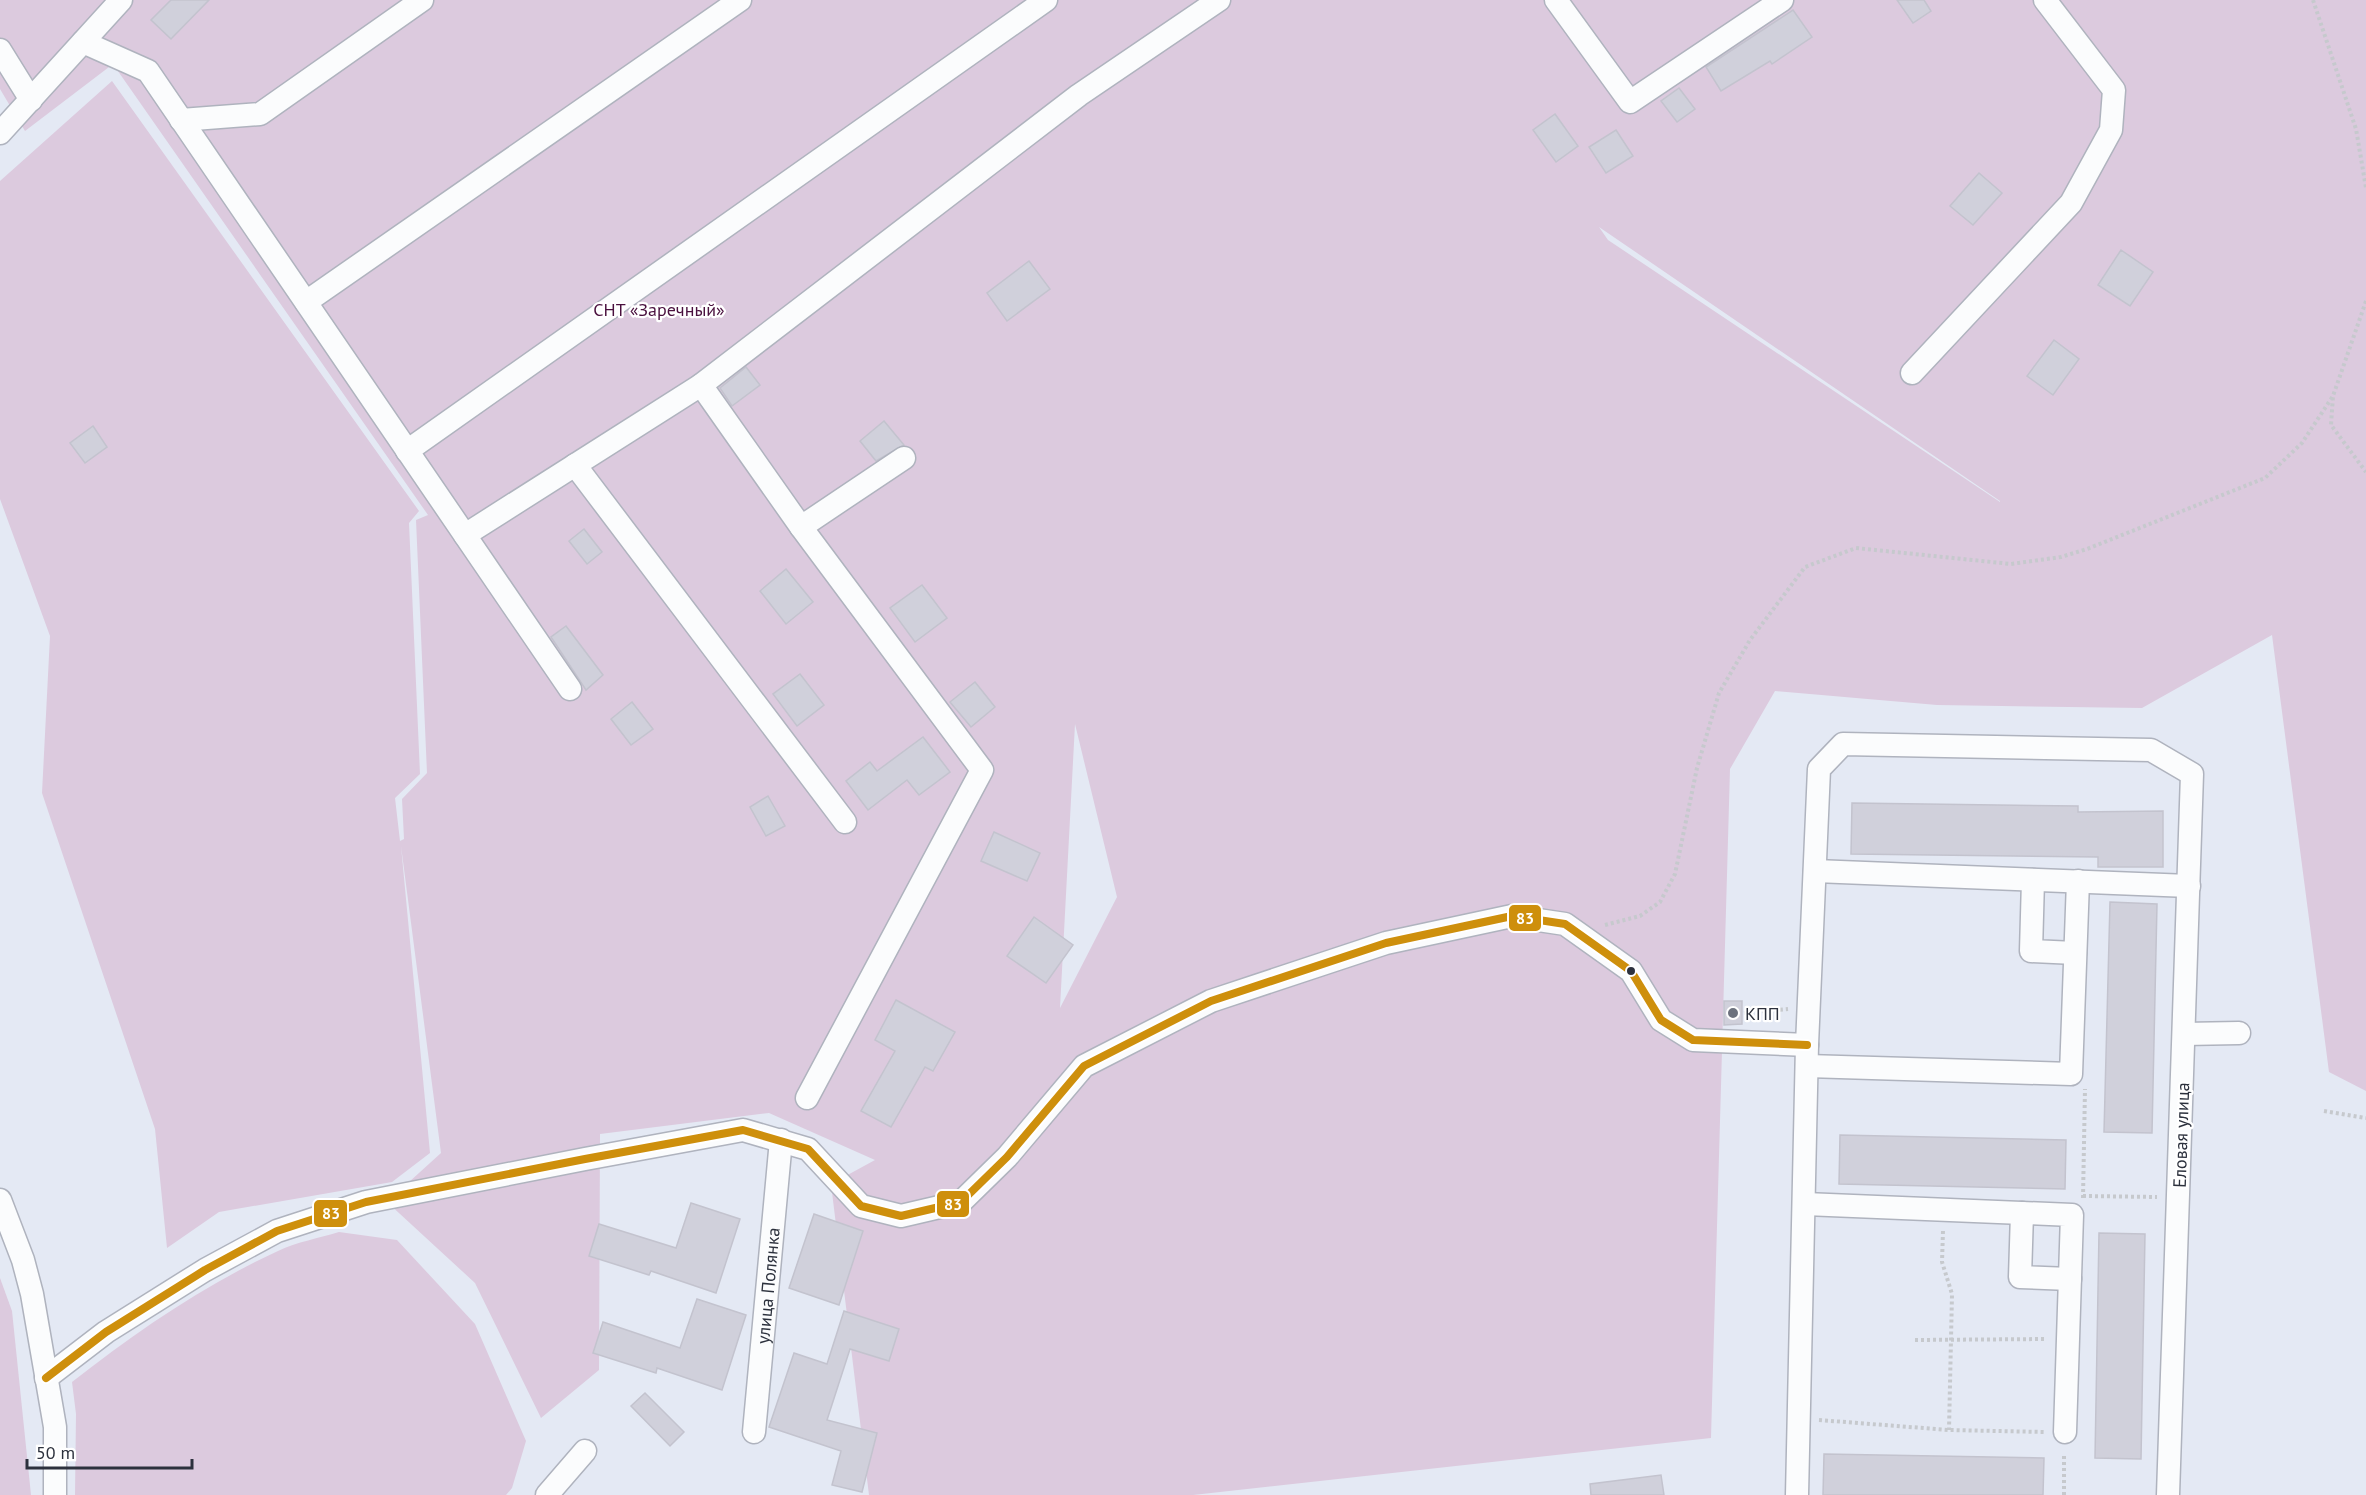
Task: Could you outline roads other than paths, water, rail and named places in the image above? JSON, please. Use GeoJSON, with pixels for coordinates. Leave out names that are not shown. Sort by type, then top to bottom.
{"type":"FeatureCollection","features":[{"type":"Feature","properties":{"kind":"street"},"geometry":{"type":"LineString","coordinates":[[0,133],[121,0]]}},
{"type":"Feature","properties":{"kind":"street"},"geometry":{"type":"LineString","coordinates":[[181,120],[260,114],[422,0]]}},
{"type":"Feature","properties":{"kind":"street"},"geometry":{"type":"LineString","coordinates":[[306,302],[740,0]]}},
{"type":"Feature","properties":{"kind":"street"},"geometry":{"type":"LineString","coordinates":[[407,451],[1046,0]]}},
{"type":"Feature","properties":{"kind":"street"},"geometry":{"type":"LineString","coordinates":[[465,535],[701,385],[1079,95],[1219,0]]}},
{"type":"Feature","properties":{"kind":"street"},"geometry":{"type":"LineString","coordinates":[[1556,0],[1630,102],[1782,0]]}},
{"type":"Feature","properties":{"kind":"street"},"geometry":{"type":"LineString","coordinates":[[1912,373],[2071,203],[2111,130],[2114,90],[2045,0]]}},
{"type":"Feature","properties":{"kind":"street"},"geometry":{"type":"LineString","coordinates":[[83,42],[148,71],[570,689]]}},
{"type":"Feature","properties":{"kind":"street"},"geometry":{"type":"LineString","coordinates":[[0,50],[31,100]]}},
{"type":"Feature","properties":{"kind":"street"},"geometry":{"type":"LineString","coordinates":[[701,385],[801,527],[982,770],[807,1098]]}},
{"type":"Feature","properties":{"kind":"street"},"geometry":{"type":"LineString","coordinates":[[801,527],[904,458]]}},
{"type":"Feature","properties":{"kind":"street"},"geometry":{"type":"LineString","coordinates":[[575,465],[844,822]]}},
{"type":"Feature","properties":{"kind":"street","name":"Еловая улица"},"geometry":{"type":"LineString","coordinates":[[1815,871],[1819,769],[1843,744],[2151,750],[2192,774],[2168,1495]]}},
{"type":"Feature","properties":{"kind":"street"},"geometry":{"type":"LineString","coordinates":[[1797,1495],[1807,1055],[1815,871],[2189,886]]}},
{"type":"Feature","properties":{"kind":"street"},"geometry":{"type":"LineString","coordinates":[[2034,880],[2031,951],[2075,953]]}},
{"type":"Feature","properties":{"kind":"street"},"geometry":{"type":"LineString","coordinates":[[46,1378],[106,1332],[205,1270],[277,1231],[344,1209],[412,1193],[743,1130],[808,1149],[861,1206],[901,1216],[961,1202],[1007,1157],[1084,1066],[1211,1001],[1386,943],[1512,916],[1565,924],[1571,928],[1630,971],[1660,1020],[1693,1040],[1807,1055],[2071,1074],[2078,881]]}},
{"type":"Feature","properties":{"kind":"street"},"geometry":{"type":"LineString","coordinates":[[2184,1034],[2239,1033]]}},
{"type":"Feature","properties":{"kind":"street","name":"улица Полянка"},"geometry":{"type":"LineString","coordinates":[[754,1432],[781,1140]]}},
{"type":"Feature","properties":{"kind":"street"},"geometry":{"type":"LineString","coordinates":[[0,1200],[23,1260],[32,1294],[55,1426],[55,1495]]}},
{"type":"Feature","properties":{"kind":"street"},"geometry":{"type":"LineString","coordinates":[[1805,1204],[2072,1215],[2065,1432]]}},
{"type":"Feature","properties":{"kind":"street"},"geometry":{"type":"LineString","coordinates":[[2022,1213],[2019,1277],[2070,1279]]}},
{"type":"Feature","properties":{"kind":"street"},"geometry":{"type":"LineString","coordinates":[[547,1495],[585,1451]]}},
{"type":"Feature","properties":{"kind":"place","name":"КПП"},"geometry":{"type":"Point","coordinates":[1733,1013]}},
{"type":"Feature","properties":{"kind":"park label","name":"СНТ «Заречный»"},"geometry":{"type":"Point","coordinates":[659,309]}}]}
